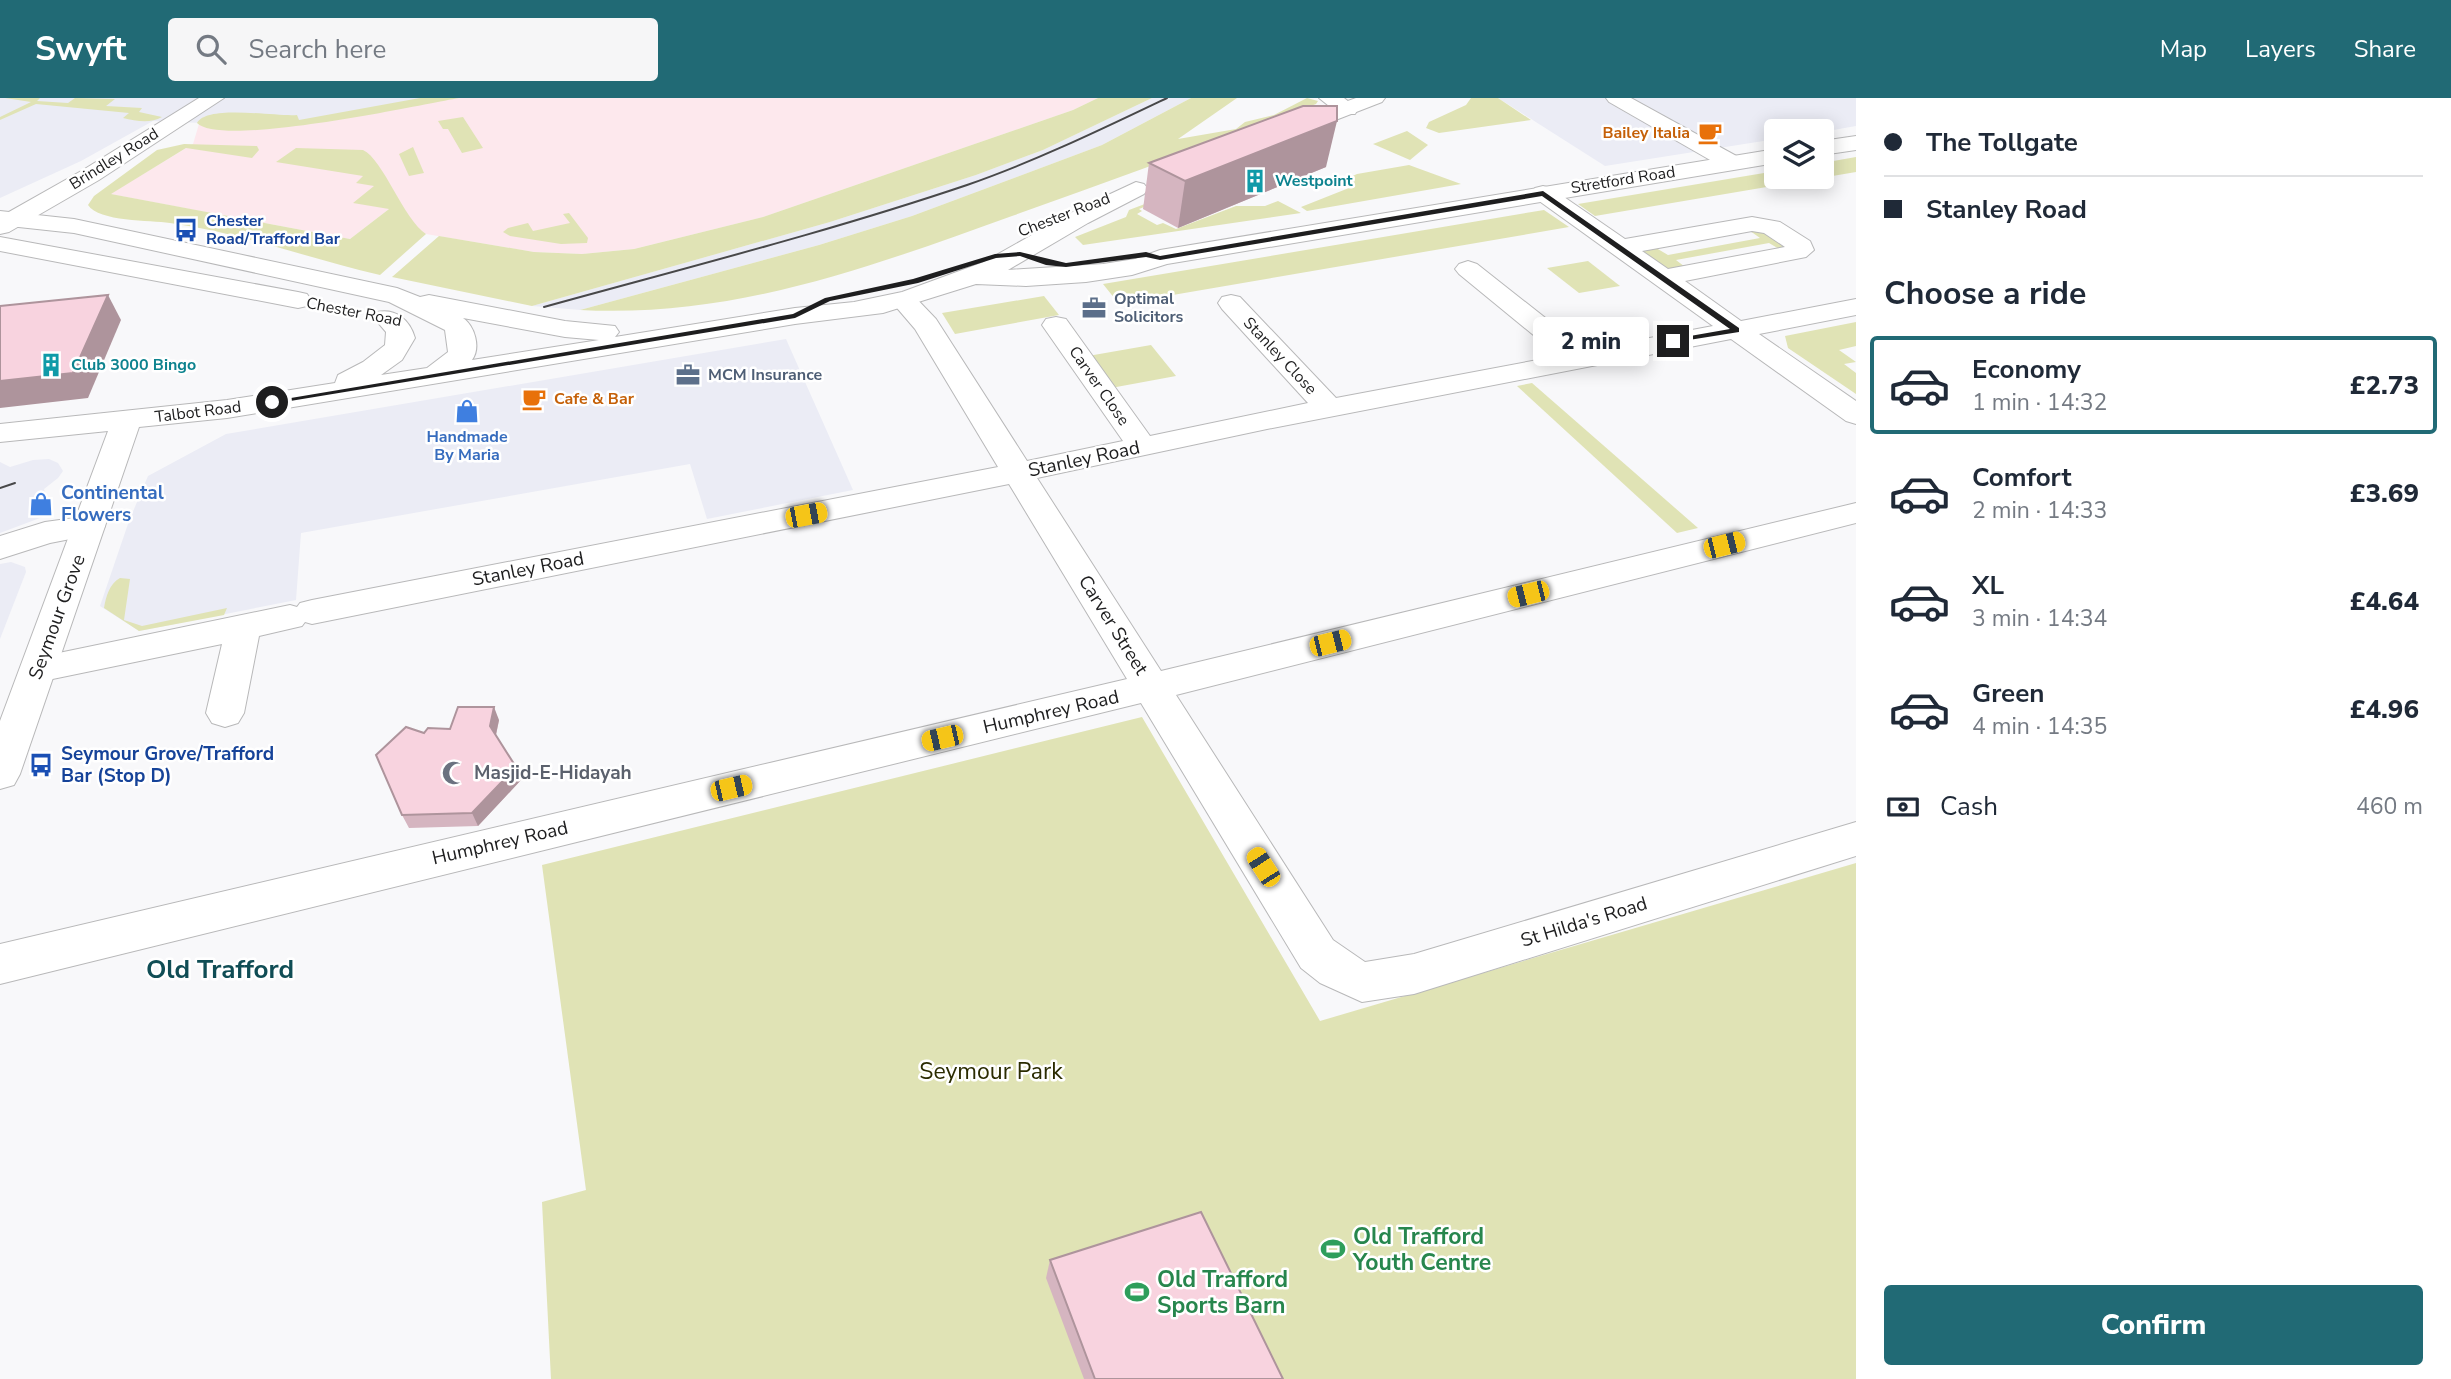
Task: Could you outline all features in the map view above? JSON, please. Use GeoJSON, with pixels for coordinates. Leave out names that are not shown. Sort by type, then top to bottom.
{"type":"FeatureCollection","features":[{"type":"Feature","properties":{"kind":"street","name":"Brindley Road"},"geometry":{"type":"LineString","coordinates":[[5,221],[91,175],[214,98]]}},
{"type":"Feature","properties":{"kind":"street"},"geometry":{"type":"LineString","coordinates":[[1272,137],[1338,103],[1375,98]]}},
{"type":"Feature","properties":{"kind":"street"},"geometry":{"type":"LineString","coordinates":[[1617,98],[1732,163]]}},
{"type":"Feature","properties":{"kind":"street"},"geometry":{"type":"LineString","coordinates":[[1834,146],[1856,143]]}},
{"type":"Feature","properties":{"kind":"street","name":"Stretford Road"},"geometry":{"type":"LineString","coordinates":[[433,353],[659,338],[795,316],[840,314],[904,288],[974,276],[1054,279],[1148,265],[1160,258],[1764,158]]}},
{"type":"Feature","properties":{"kind":"street","name":"Chester Road"},"geometry":{"type":"LineString","coordinates":[[975,249],[1101,199],[1160,179]]}},
{"type":"Feature","properties":{"kind":"street","name":"Chester Road"},"geometry":{"type":"LineString","coordinates":[[974,276],[1020,254],[1083,216],[1115,203],[1136,189]]}},
{"type":"Feature","properties":{"kind":"street"},"geometry":{"type":"LineString","coordinates":[[1543,193],[1856,415]]}},
{"type":"Feature","properties":{"kind":"street","name":"Chester Road"},"geometry":{"type":"LineString","coordinates":[[5,221],[74,226],[457,325],[462,339],[462,355],[433,353]]}},
{"type":"Feature","properties":{"kind":"street"},"geometry":{"type":"LineString","coordinates":[[1619,248],[1752,224],[1771,227],[1801,246],[1801,250],[1797,252],[1663,278]]}},
{"type":"Feature","properties":{"kind":"street","name":"Chester Road"},"geometry":{"type":"LineString","coordinates":[[0,244],[392,307]]}},
{"type":"Feature","properties":{"kind":"street"},"geometry":{"type":"LineString","coordinates":[[795,316],[828,300],[915,281],[983,259],[1020,254],[1066,265],[1146,254],[1160,258]]}},
{"type":"Feature","properties":{"kind":"street"},"geometry":{"type":"LineString","coordinates":[[1468,269],[1580,359]]}},
{"type":"Feature","properties":{"kind":"street"},"geometry":{"type":"LineString","coordinates":[[828,300],[904,288]]}},
{"type":"Feature","properties":{"kind":"street","name":"Carver Street"},"geometry":{"type":"LineString","coordinates":[[904,288],[1317,954]]}},
{"type":"Feature","properties":{"kind":"street","name":"Stanley Close"},"geometry":{"type":"LineString","coordinates":[[1231,303],[1329,408]]}},
{"type":"Feature","properties":{"kind":"street"},"geometry":{"type":"LineString","coordinates":[[272,402],[347,381],[375,368],[391,355],[401,340],[392,307],[659,338]]}},
{"type":"Feature","properties":{"kind":"street","name":"Stanley Road"},"geometry":{"type":"LineString","coordinates":[[38,669],[1329,408],[1856,307]]}},
{"type":"Feature","properties":{"kind":"street","name":"Carver Close"},"geometry":{"type":"LineString","coordinates":[[1056,325],[1142,446]]}},
{"type":"Feature","properties":{"kind":"street","name":"Talbot Road"},"geometry":{"type":"LineString","coordinates":[[0,433],[126,421],[272,402],[433,353]]}},
{"type":"Feature","properties":{"kind":"street","name":"Seymour Grove"},"geometry":{"type":"LineString","coordinates":[[0,774],[126,421]]}},
{"type":"Feature","properties":{"kind":"street","name":"Humphrey Road"},"geometry":{"type":"LineString","coordinates":[[0,964],[1152,687],[1856,513]]}},
{"type":"Feature","properties":{"kind":"street"},"geometry":{"type":"LineString","coordinates":[[0,548],[45,533],[89,526]]}},
{"type":"Feature","properties":{"kind":"street"},"geometry":{"type":"LineString","coordinates":[[225,713],[243,627]]}},
{"type":"Feature","properties":{"kind":"street","name":"St Hilda's Road"},"geometry":{"type":"LineString","coordinates":[[1317,954],[1336,969],[1363,982],[1414,974],[1856,839]]}},
{"type":"Feature","properties":{"kind":"shaded area"},"geometry":{"type":"Polygon","coordinates":[[[0,98],[428,98],[271,126],[153,121],[81,161],[0,198],[0,98]]]}},
{"type":"Feature","properties":{"kind":"shaded area"},"geometry":{"type":"Polygon","coordinates":[[[428,98],[1098,98],[1073,110],[763,217],[634,249],[582,254],[534,252],[426,234],[389,209],[350,239],[110,194],[193,144],[199,124],[271,126],[428,98]]]}},
{"type":"Feature","properties":{"kind":"shaded area"},"geometry":{"type":"Polygon","coordinates":[[[1152,98],[1191,98],[1102,145],[912,216],[819,245],[580,310],[532,306],[830,222],[976,175],[1043,150],[1152,98]]]}},
{"type":"Feature","properties":{"kind":"shaded area"},"geometry":{"type":"Polygon","coordinates":[[[1498,98],[1856,98],[1856,126],[1834,130],[1834,119],[1764,119],[1764,141],[1605,166],[1498,98]]]}},
{"type":"Feature","properties":{"kind":"shaded area"},"geometry":{"type":"Polygon","coordinates":[[[786,339],[853,490],[707,519],[690,464],[301,533],[296,600],[139,631],[100,606],[129,521],[148,476],[226,434],[786,339]]]}},
{"type":"Feature","properties":{"kind":"shaded area"},"geometry":{"type":"Polygon","coordinates":[[[49,459],[58,463],[63,471],[44,489],[52,511],[48,515],[0,533],[0,462],[10,467],[33,460],[49,459]]]}},
{"type":"Feature","properties":{"kind":"shaded area"},"geometry":{"type":"Polygon","coordinates":[[[11,562],[25,567],[26,572],[0,639],[0,564],[11,562]]]}},
{"type":"Feature","properties":{"kind":"green space"},"geometry":{"type":"Polygon","coordinates":[[[5,98],[40,98],[37,101],[68,103],[75,98],[115,99],[106,106],[142,108],[139,112],[162,117],[153,121],[138,121],[123,118],[129,113],[36,104],[0,120],[0,117],[31,102],[5,98]]]}},
{"type":"Feature","properties":{"kind":"green space"},"geometry":{"type":"Polygon","coordinates":[[[420,98],[459,98],[365,116],[280,128],[243,131],[214,129],[197,123],[203,117],[227,113],[297,115],[299,120],[420,98]]]}},
{"type":"Feature","properties":{"kind":"green space"},"geometry":{"type":"Polygon","coordinates":[[[1098,98],[1152,98],[1043,150],[976,175],[830,222],[532,306],[392,277],[439,236],[534,252],[582,254],[634,249],[763,217],[1073,110],[1098,98]]]}},
{"type":"Feature","properties":{"kind":"green space"},"geometry":{"type":"Polygon","coordinates":[[[1191,98],[1237,98],[1178,139],[1236,129],[1245,122],[1274,115],[1307,98],[1318,101],[1126,175],[854,270],[747,297],[693,306],[580,310],[819,245],[912,216],[1102,145],[1191,98]]]}},
{"type":"Feature","properties":{"kind":"green space"},"geometry":{"type":"Polygon","coordinates":[[[1471,98],[1498,98],[1531,120],[1439,133],[1426,128],[1429,122],[1466,105],[1471,98]]]}},
{"type":"Feature","properties":{"kind":"green space"},"geometry":{"type":"Polygon","coordinates":[[[463,117],[483,148],[462,153],[448,129],[443,129],[438,121],[463,117]]]}},
{"type":"Feature","properties":{"kind":"green space"},"geometry":{"type":"Polygon","coordinates":[[[1407,131],[1428,145],[1410,160],[1373,144],[1407,131]]]}},
{"type":"Feature","properties":{"kind":"green space"},"geometry":{"type":"Polygon","coordinates":[[[184,144],[257,146],[259,150],[252,158],[186,148],[111,194],[350,239],[389,209],[353,203],[374,186],[356,183],[363,176],[276,162],[296,148],[363,150],[378,165],[410,216],[426,234],[380,275],[197,227],[103,215],[88,205],[94,196],[157,150],[184,144]]]}},
{"type":"Feature","properties":{"kind":"green space"},"geometry":{"type":"Polygon","coordinates":[[[413,147],[424,173],[409,176],[399,154],[413,147]]]}},
{"type":"Feature","properties":{"kind":"green space"},"geometry":{"type":"Polygon","coordinates":[[[1856,157],[1856,172],[1834,176],[1834,161],[1856,157]]]}},
{"type":"Feature","properties":{"kind":"green space"},"geometry":{"type":"Polygon","coordinates":[[[1409,165],[1461,184],[1307,211],[1301,207],[1354,186],[1344,180],[1357,174],[1409,165]]]}},
{"type":"Feature","properties":{"kind":"green space"},"geometry":{"type":"Polygon","coordinates":[[[1764,173],[1764,188],[1595,216],[1578,204],[1764,173]]]}},
{"type":"Feature","properties":{"kind":"green space"},"geometry":{"type":"Polygon","coordinates":[[[1206,183],[1139,209],[1142,211],[1137,214],[1157,225],[1163,223],[1176,229],[1236,206],[1265,206],[1278,201],[1301,213],[1083,245],[1075,237],[1126,217],[1129,210],[1206,183]]]}},
{"type":"Feature","properties":{"kind":"green space"},"geometry":{"type":"Polygon","coordinates":[[[1544,210],[1569,227],[1126,303],[1121,298],[1115,299],[1103,284],[1544,210]]]}},
{"type":"Feature","properties":{"kind":"green space"},"geometry":{"type":"Polygon","coordinates":[[[569,213],[588,238],[587,243],[561,244],[510,236],[503,232],[528,223],[533,231],[570,223],[563,214],[569,213]]]}},
{"type":"Feature","properties":{"kind":"green space"},"geometry":{"type":"Polygon","coordinates":[[[1753,227],[1788,243],[1784,252],[1769,243],[1676,260],[1689,270],[1672,273],[1635,248],[1651,245],[1668,255],[1760,238],[1746,228],[1753,227]]]}},
{"type":"Feature","properties":{"kind":"green space"},"geometry":{"type":"Polygon","coordinates":[[[1588,261],[1620,286],[1579,293],[1547,268],[1588,261]]]}},
{"type":"Feature","properties":{"kind":"green space"},"geometry":{"type":"Polygon","coordinates":[[[1044,296],[1059,315],[955,334],[942,313],[1044,296]]]}},
{"type":"Feature","properties":{"kind":"green space"},"geometry":{"type":"Polygon","coordinates":[[[1856,322],[1856,346],[1839,350],[1856,362],[1844,364],[1856,373],[1856,394],[1788,348],[1785,336],[1856,322]]]}},
{"type":"Feature","properties":{"kind":"green space"},"geometry":{"type":"Polygon","coordinates":[[[1151,345],[1176,376],[1111,388],[1088,356],[1151,345]]]}},
{"type":"Feature","properties":{"kind":"green space"},"geometry":{"type":"Polygon","coordinates":[[[1532,383],[1698,528],[1677,533],[1517,386],[1532,383]]]}},
{"type":"Feature","properties":{"kind":"green space"},"geometry":{"type":"Polygon","coordinates":[[[120,578],[130,579],[124,620],[142,626],[227,608],[224,615],[139,631],[104,608],[111,587],[120,578]]]}},
{"type":"Feature","properties":{"kind":"green space","name":"Seymour Park"},"geometry":{"type":"Polygon","coordinates":[[[1142,717],[1320,1021],[1856,863],[1856,1379],[551,1379],[542,1202],[586,1190],[542,865],[1142,717]]]}},
{"type":"Feature","properties":{"kind":"building"},"geometry":{"type":"Polygon","coordinates":[[[1303,106],[1337,106],[1337,121],[1185,181],[1149,163],[1303,106]]]}},
{"type":"Feature","properties":{"kind":"building"},"geometry":{"type":"Polygon","coordinates":[[[108,295],[73,373],[0,381],[0,306],[108,295]]]}},
{"type":"Feature","properties":{"kind":"building","name":"Masjid-E-Hidayah"},"geometry":{"type":"Polygon","coordinates":[[[458,707],[494,707],[490,726],[516,767],[472,813],[402,815],[376,755],[406,727],[424,733],[428,728],[450,729],[458,707]]]}},
{"type":"Feature","properties":{"kind":"building","name":"Old Trafford Sports Barn"},"geometry":{"type":"Polygon","coordinates":[[[1201,1212],[1283,1379],[1095,1379],[1050,1260],[1201,1212]]]}},
{"type":"Feature","properties":{"kind":"tram line"},"geometry":{"type":"LineString","coordinates":[[544,307],[809,234],[967,185],[1043,155],[1167,98]]}},
{"type":"Feature","properties":{"kind":"tram line"},"geometry":{"type":"LineString","coordinates":[[0,488],[15,483]]}},
{"type":"Feature","properties":{"kind":"place","name":"Bailey Italia"},"geometry":{"type":"Point","coordinates":[1710,133]}},
{"type":"Feature","properties":{"kind":"place","name":"Westpoint"},"geometry":{"type":"Point","coordinates":[1255,181]}},
{"type":"Feature","properties":{"kind":"place","name":"Chester Road/Trafford Bar"},"geometry":{"type":"Point","coordinates":[186,230]}},
{"type":"Feature","properties":{"kind":"place","name":"Optimal Solicitors"},"geometry":{"type":"Point","coordinates":[1094,308]}},
{"type":"Feature","properties":{"kind":"place","name":"Club 3000 Bingo"},"geometry":{"type":"Point","coordinates":[51,365]}},
{"type":"Feature","properties":{"kind":"place","name":"MCM Insurance"},"geometry":{"type":"Point","coordinates":[688,375]}},
{"type":"Feature","properties":{"kind":"place","name":"Cafe & Bar"},"geometry":{"type":"Point","coordinates":[534,399]}},
{"type":"Feature","properties":{"kind":"place","name":"Handmade By Maria"},"geometry":{"type":"Point","coordinates":[467,411]}},
{"type":"Feature","properties":{"kind":"place","name":"Continental Flowers"},"geometry":{"type":"Point","coordinates":[41,504]}},
{"type":"Feature","properties":{"kind":"place","name":"Seymour Grove/Trafford Bar (Stop D)"},"geometry":{"type":"Point","coordinates":[41,765]}},
{"type":"Feature","properties":{"kind":"place","name":"Masjid-E-Hidayah"},"geometry":{"type":"Point","coordinates":[454,773]}},
{"type":"Feature","properties":{"kind":"place","name":"Old Trafford Youth Centre"},"geometry":{"type":"Point","coordinates":[1333,1249]}},
{"type":"Feature","properties":{"kind":"place","name":"Old Trafford Sports Barn"},"geometry":{"type":"Point","coordinates":[1137,1292]}},
{"type":"Feature","properties":{"kind":"district","name":"Old Trafford"},"geometry":{"type":"Point","coordinates":[220,969]}},
{"type":"Feature","properties":{"kind":"route"},"geometry":{"type":"LineString","coordinates":[[272,402],[488,364],[795,316],[828,300],[915,281],[1006,254],[1020,254],[1066,265],[1146,254],[1160,258],[1543,193],[1737,330],[1673,341]]}}]}
